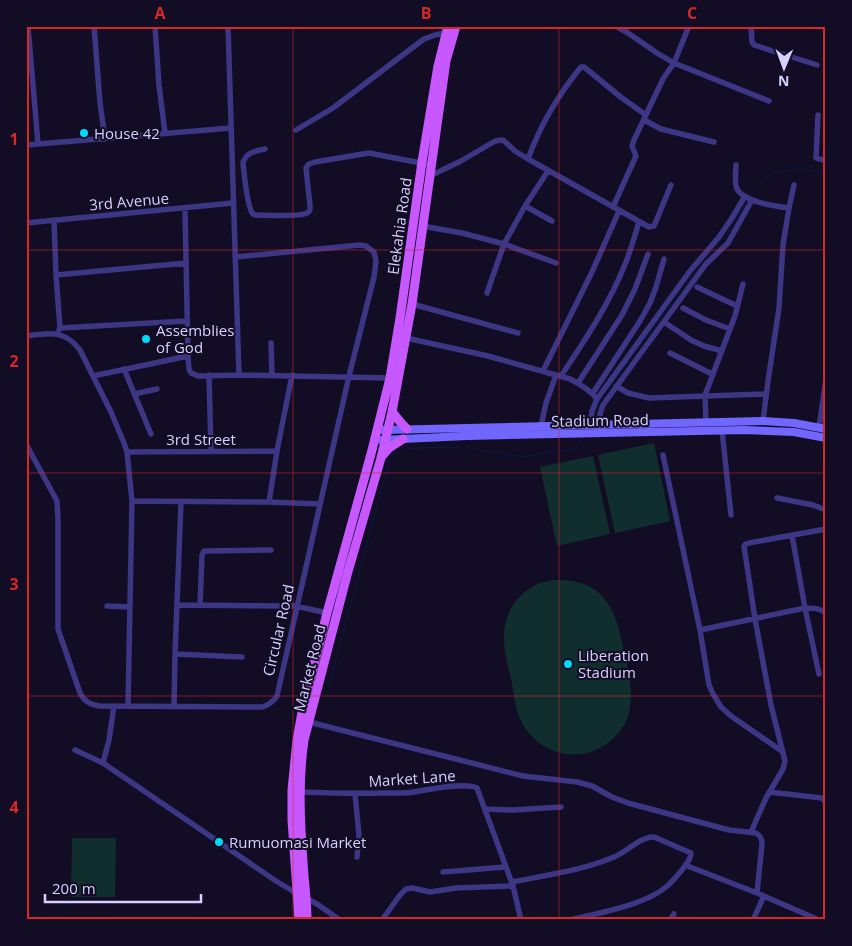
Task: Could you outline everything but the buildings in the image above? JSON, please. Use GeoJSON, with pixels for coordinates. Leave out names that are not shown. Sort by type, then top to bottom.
{"type":"FeatureCollection","features":[{"type":"Feature","properties":{"kind":"main road","name":"Elekahia Road"},"geometry":{"type":"LineString","coordinates":[[377,430],[390,378],[446,61],[456,26]]}},
{"type":"Feature","properties":{"kind":"main road","name":"Elekahia Road"},"geometry":{"type":"LineString","coordinates":[[388,429],[412,304],[430,176],[427,163],[438,66],[446,30]]}},
{"type":"Feature","properties":{"kind":"main road"},"geometry":{"type":"LineString","coordinates":[[392,412],[408,429]]}},
{"type":"Feature","properties":{"kind":"main road","name":"Stadium Road"},"geometry":{"type":"LineString","coordinates":[[377,430],[763,421],[794,423],[822,428]]}},
{"type":"Feature","properties":{"kind":"main road","name":"Market Road"},"geometry":{"type":"LineString","coordinates":[[299,920],[303,865],[300,792],[304,740],[347,575],[388,429]]}},
{"type":"Feature","properties":{"kind":"main road","name":"Market Road"},"geometry":{"type":"LineString","coordinates":[[307,920],[292,820],[294,757],[302,712],[377,430]]}},
{"type":"Feature","properties":{"kind":"main road","name":"Stadium Road"},"geometry":{"type":"LineString","coordinates":[[375,440],[722,430],[780,431],[826,438]]}},
{"type":"Feature","properties":{"kind":"main road"},"geometry":{"type":"LineString","coordinates":[[381,458],[389,448],[403,439]]}},
{"type":"Feature","properties":{"kind":"street"},"geometry":{"type":"LineString","coordinates":[[28,26],[38,144]]}},
{"type":"Feature","properties":{"kind":"street"},"geometry":{"type":"LineString","coordinates":[[94,26],[104,138]]}},
{"type":"Feature","properties":{"kind":"street"},"geometry":{"type":"LineString","coordinates":[[155,26],[159,85],[165,133]]}},
{"type":"Feature","properties":{"kind":"street"},"geometry":{"type":"LineString","coordinates":[[228,26],[239,374]]}},
{"type":"Feature","properties":{"kind":"street"},"geometry":{"type":"LineString","coordinates":[[616,26],[674,63],[769,101]]}},
{"type":"Feature","properties":{"kind":"street"},"geometry":{"type":"LineString","coordinates":[[613,207],[636,156],[632,146],[663,79],[674,63],[689,26]]}},
{"type":"Feature","properties":{"kind":"street"},"geometry":{"type":"LineString","coordinates":[[751,26],[754,46],[817,65]]}},
{"type":"Feature","properties":{"kind":"street"},"geometry":{"type":"LineString","coordinates":[[296,130],[333,108],[424,39],[446,30]]}},
{"type":"Feature","properties":{"kind":"street"},"geometry":{"type":"LineString","coordinates":[[528,160],[547,117],[581,67],[591,71],[661,129],[714,142]]}},
{"type":"Feature","properties":{"kind":"street"},"geometry":{"type":"LineString","coordinates":[[818,116],[816,158],[826,160]]}},
{"type":"Feature","properties":{"kind":"street"},"geometry":{"type":"LineString","coordinates":[[26,145],[231,128]]}},
{"type":"Feature","properties":{"kind":"street"},"geometry":{"type":"LineString","coordinates":[[430,176],[501,139],[528,160],[649,227],[654,226],[671,185]]}},
{"type":"Feature","properties":{"kind":"street"},"geometry":{"type":"LineString","coordinates":[[265,149],[252,152],[245,158],[244,163],[247,196],[252,214],[257,215],[299,215],[308,213],[310,206],[306,168],[309,164],[366,152],[427,163]]}},
{"type":"Feature","properties":{"kind":"street"},"geometry":{"type":"LineString","coordinates":[[736,164],[737,189],[745,196],[752,200],[789,208]]}},
{"type":"Feature","properties":{"kind":"street"},"geometry":{"type":"LineString","coordinates":[[487,293],[504,244],[525,206],[548,171]]}},
{"type":"Feature","properties":{"kind":"street"},"geometry":{"type":"LineString","coordinates":[[763,421],[779,308],[784,245],[794,185]]}},
{"type":"Feature","properties":{"kind":"street"},"geometry":{"type":"LineString","coordinates":[[595,396],[690,271],[719,238],[745,196]]}},
{"type":"Feature","properties":{"kind":"street"},"geometry":{"type":"LineString","coordinates":[[601,425],[600,414],[602,408],[616,386],[706,264],[728,243],[752,200]]}},
{"type":"Feature","properties":{"kind":"street","name":"3rd Avenue"},"geometry":{"type":"LineString","coordinates":[[26,222],[233,204]]}},
{"type":"Feature","properties":{"kind":"street"},"geometry":{"type":"LineString","coordinates":[[525,206],[552,221]]}},
{"type":"Feature","properties":{"kind":"street"},"geometry":{"type":"LineString","coordinates":[[185,209],[188,356],[191,373],[198,376],[239,374],[390,378]]}},
{"type":"Feature","properties":{"kind":"street"},"geometry":{"type":"LineString","coordinates":[[543,371],[592,272],[619,211]]}},
{"type":"Feature","properties":{"kind":"street"},"geometry":{"type":"LineString","coordinates":[[54,220],[60,328],[58,334]]}},
{"type":"Feature","properties":{"kind":"street"},"geometry":{"type":"LineString","coordinates":[[541,426],[546,402],[558,375],[596,324],[626,262],[639,222]]}},
{"type":"Feature","properties":{"kind":"street"},"geometry":{"type":"LineString","coordinates":[[422,226],[462,233],[504,244],[556,263]]}},
{"type":"Feature","properties":{"kind":"street","name":"Circular Road"},"geometry":{"type":"LineString","coordinates":[[26,444],[57,501],[58,629],[82,697],[91,704],[99,706],[262,707],[272,702],[277,696],[376,261],[374,252],[366,246],[360,245],[235,257]]}},
{"type":"Feature","properties":{"kind":"street"},"geometry":{"type":"LineString","coordinates":[[578,383],[622,315],[635,289],[648,254]]}},
{"type":"Feature","properties":{"kind":"street"},"geometry":{"type":"LineString","coordinates":[[590,425],[595,396],[640,320],[656,286],[664,259]]}},
{"type":"Feature","properties":{"kind":"street"},"geometry":{"type":"LineString","coordinates":[[56,275],[186,263]]}},
{"type":"Feature","properties":{"kind":"street"},"geometry":{"type":"LineString","coordinates":[[706,423],[705,396],[730,328],[742,284]]}},
{"type":"Feature","properties":{"kind":"street"},"geometry":{"type":"LineString","coordinates":[[697,287],[737,306]]}},
{"type":"Feature","properties":{"kind":"street"},"geometry":{"type":"LineString","coordinates":[[412,304],[518,333]]}},
{"type":"Feature","properties":{"kind":"street"},"geometry":{"type":"LineString","coordinates":[[683,308],[706,320],[730,328]]}},
{"type":"Feature","properties":{"kind":"street"},"geometry":{"type":"LineString","coordinates":[[60,328],[187,321]]}},
{"type":"Feature","properties":{"kind":"street"},"geometry":{"type":"LineString","coordinates":[[664,322],[691,340],[704,346],[722,350]]}},
{"type":"Feature","properties":{"kind":"street"},"geometry":{"type":"LineString","coordinates":[[26,336],[58,334],[75,343],[113,416],[124,443],[132,501],[128,706]]}},
{"type":"Feature","properties":{"kind":"street"},"geometry":{"type":"LineString","coordinates":[[406,338],[488,356],[558,375],[578,383],[595,396]]}},
{"type":"Feature","properties":{"kind":"street"},"geometry":{"type":"LineString","coordinates":[[271,343],[272,375]]}},
{"type":"Feature","properties":{"kind":"street"},"geometry":{"type":"LineString","coordinates":[[670,352],[712,374]]}},
{"type":"Feature","properties":{"kind":"street"},"geometry":{"type":"LineString","coordinates":[[92,376],[188,356]]}},
{"type":"Feature","properties":{"kind":"street"},"geometry":{"type":"LineString","coordinates":[[124,369],[151,434]]}},
{"type":"Feature","properties":{"kind":"street"},"geometry":{"type":"LineString","coordinates":[[209,375],[211,451]]}},
{"type":"Feature","properties":{"kind":"street"},"geometry":{"type":"LineString","coordinates":[[269,502],[276,451],[292,375]]}},
{"type":"Feature","properties":{"kind":"street"},"geometry":{"type":"LineString","coordinates":[[822,428],[826,379]]}},
{"type":"Feature","properties":{"kind":"street"},"geometry":{"type":"LineString","coordinates":[[616,386],[628,393],[649,398],[766,394]]}},
{"type":"Feature","properties":{"kind":"street"},"geometry":{"type":"LineString","coordinates":[[134,394],[157,389]]}},
{"type":"Feature","properties":{"kind":"street"},"geometry":{"type":"LineString","coordinates":[[722,430],[731,515]]}},
{"type":"Feature","properties":{"kind":"street","name":"3rd Street"},"geometry":{"type":"LineString","coordinates":[[126,452],[276,451]]}},
{"type":"Feature","properties":{"kind":"street"},"geometry":{"type":"LineString","coordinates":[[663,455],[700,630],[709,685],[716,701],[731,716],[783,752]]}},
{"type":"Feature","properties":{"kind":"street"},"geometry":{"type":"LineString","coordinates":[[777,498],[813,505],[826,510]]}},
{"type":"Feature","properties":{"kind":"street"},"geometry":{"type":"LineString","coordinates":[[132,501],[320,504]]}},
{"type":"Feature","properties":{"kind":"street"},"geometry":{"type":"LineString","coordinates":[[174,707],[181,502]]}},
{"type":"Feature","properties":{"kind":"street"},"geometry":{"type":"LineString","coordinates":[[751,832],[785,761],[771,705],[744,546],[749,543],[826,529]]}},
{"type":"Feature","properties":{"kind":"street"},"geometry":{"type":"LineString","coordinates":[[792,535],[819,674]]}},
{"type":"Feature","properties":{"kind":"street"},"geometry":{"type":"LineString","coordinates":[[200,605],[202,556],[204,551],[271,550]]}},
{"type":"Feature","properties":{"kind":"street"},"geometry":{"type":"LineString","coordinates":[[177,605],[296,606],[328,613]]}},
{"type":"Feature","properties":{"kind":"street"},"geometry":{"type":"LineString","coordinates":[[107,606],[130,607]]}},
{"type":"Feature","properties":{"kind":"street"},"geometry":{"type":"LineString","coordinates":[[700,630],[805,608],[822,610],[826,613]]}},
{"type":"Feature","properties":{"kind":"street"},"geometry":{"type":"LineString","coordinates":[[175,654],[242,657]]}},
{"type":"Feature","properties":{"kind":"street"},"geometry":{"type":"LineString","coordinates":[[103,763],[114,706]]}},
{"type":"Feature","properties":{"kind":"street"},"geometry":{"type":"LineString","coordinates":[[302,712],[309,722],[523,776],[577,782],[592,786],[628,803],[729,830],[756,833],[762,839],[757,893]]}},
{"type":"Feature","properties":{"kind":"street"},"geometry":{"type":"LineString","coordinates":[[75,750],[103,763],[276,881],[340,920]]}},
{"type":"Feature","properties":{"kind":"street","name":"Market Lane"},"geometry":{"type":"LineString","coordinates":[[300,792],[355,794],[411,793],[451,787],[473,786],[477,788],[512,884],[521,920]]}},
{"type":"Feature","properties":{"kind":"street"},"geometry":{"type":"LineString","coordinates":[[769,792],[822,798],[826,803]]}},
{"type":"Feature","properties":{"kind":"street"},"geometry":{"type":"LineString","coordinates":[[355,794],[359,835],[357,857]]}},
{"type":"Feature","properties":{"kind":"street"},"geometry":{"type":"LineString","coordinates":[[485,810],[561,807]]}},
{"type":"Feature","properties":{"kind":"street"},"geometry":{"type":"LineString","coordinates":[[382,920],[406,889],[412,888],[430,892],[512,884],[595,864],[620,855],[645,838],[652,837],[691,853],[691,858],[686,866],[659,893],[623,907],[570,920]]}},
{"type":"Feature","properties":{"kind":"street"},"geometry":{"type":"LineString","coordinates":[[686,866],[757,893],[817,919]]}},
{"type":"Feature","properties":{"kind":"street"},"geometry":{"type":"LineString","coordinates":[[443,872],[505,867]]}},
{"type":"Feature","properties":{"kind":"street"},"geometry":{"type":"LineString","coordinates":[[753,920],[764,896]]}},
{"type":"Feature","properties":{"kind":"street"},"geometry":{"type":"LineString","coordinates":[[670,920],[674,914]]}},
{"type":"Feature","properties":{"kind":"green space"},"geometry":{"type":"Polygon","coordinates":[[[654,443],[670,521],[615,533],[598,455],[654,443]]]}},
{"type":"Feature","properties":{"kind":"green space"},"geometry":{"type":"Polygon","coordinates":[[[593,456],[610,534],[557,546],[540,467],[593,456]]]}},
{"type":"Feature","properties":{"kind":"green space"},"geometry":{"type":"Polygon","coordinates":[[[553,580],[571,581],[586,585],[597,591],[606,600],[617,623],[630,680],[631,700],[629,714],[624,726],[611,740],[600,748],[578,754],[556,752],[546,747],[529,733],[522,723],[515,701],[505,648],[504,629],[513,606],[530,588],[553,580]]]}},
{"type":"Feature","properties":{"kind":"green space"},"geometry":{"type":"Polygon","coordinates":[[[72,838],[116,838],[115,897],[71,897],[72,838]]]}},
{"type":"Feature","properties":{"kind":"waterway"},"geometry":{"type":"LineString","coordinates":[[751,195],[765,179],[775,173],[789,170],[826,170]]}},
{"type":"Feature","properties":{"kind":"waterway"},"geometry":{"type":"LineString","coordinates":[[597,416],[599,402],[604,394],[707,257],[727,234],[747,201]]}},
{"type":"Feature","properties":{"kind":"waterway"},"geometry":{"type":"LineString","coordinates":[[473,449],[524,457],[576,448],[580,440]]}},
{"type":"Feature","properties":{"kind":"waterway"},"geometry":{"type":"LineString","coordinates":[[329,686],[388,465],[398,454],[407,449],[460,447]]}},
{"type":"Feature","properties":{"kind":"place","name":"House 42"},"geometry":{"type":"Point","coordinates":[84,133]}},
{"type":"Feature","properties":{"kind":"place","name":"Assemblies of God"},"geometry":{"type":"Point","coordinates":[146,339]}},
{"type":"Feature","properties":{"kind":"place","name":"Liberation Stadium"},"geometry":{"type":"Point","coordinates":[568,664]}},
{"type":"Feature","properties":{"kind":"place","name":"Rumuomasi Market"},"geometry":{"type":"Point","coordinates":[219,842]}}]}
